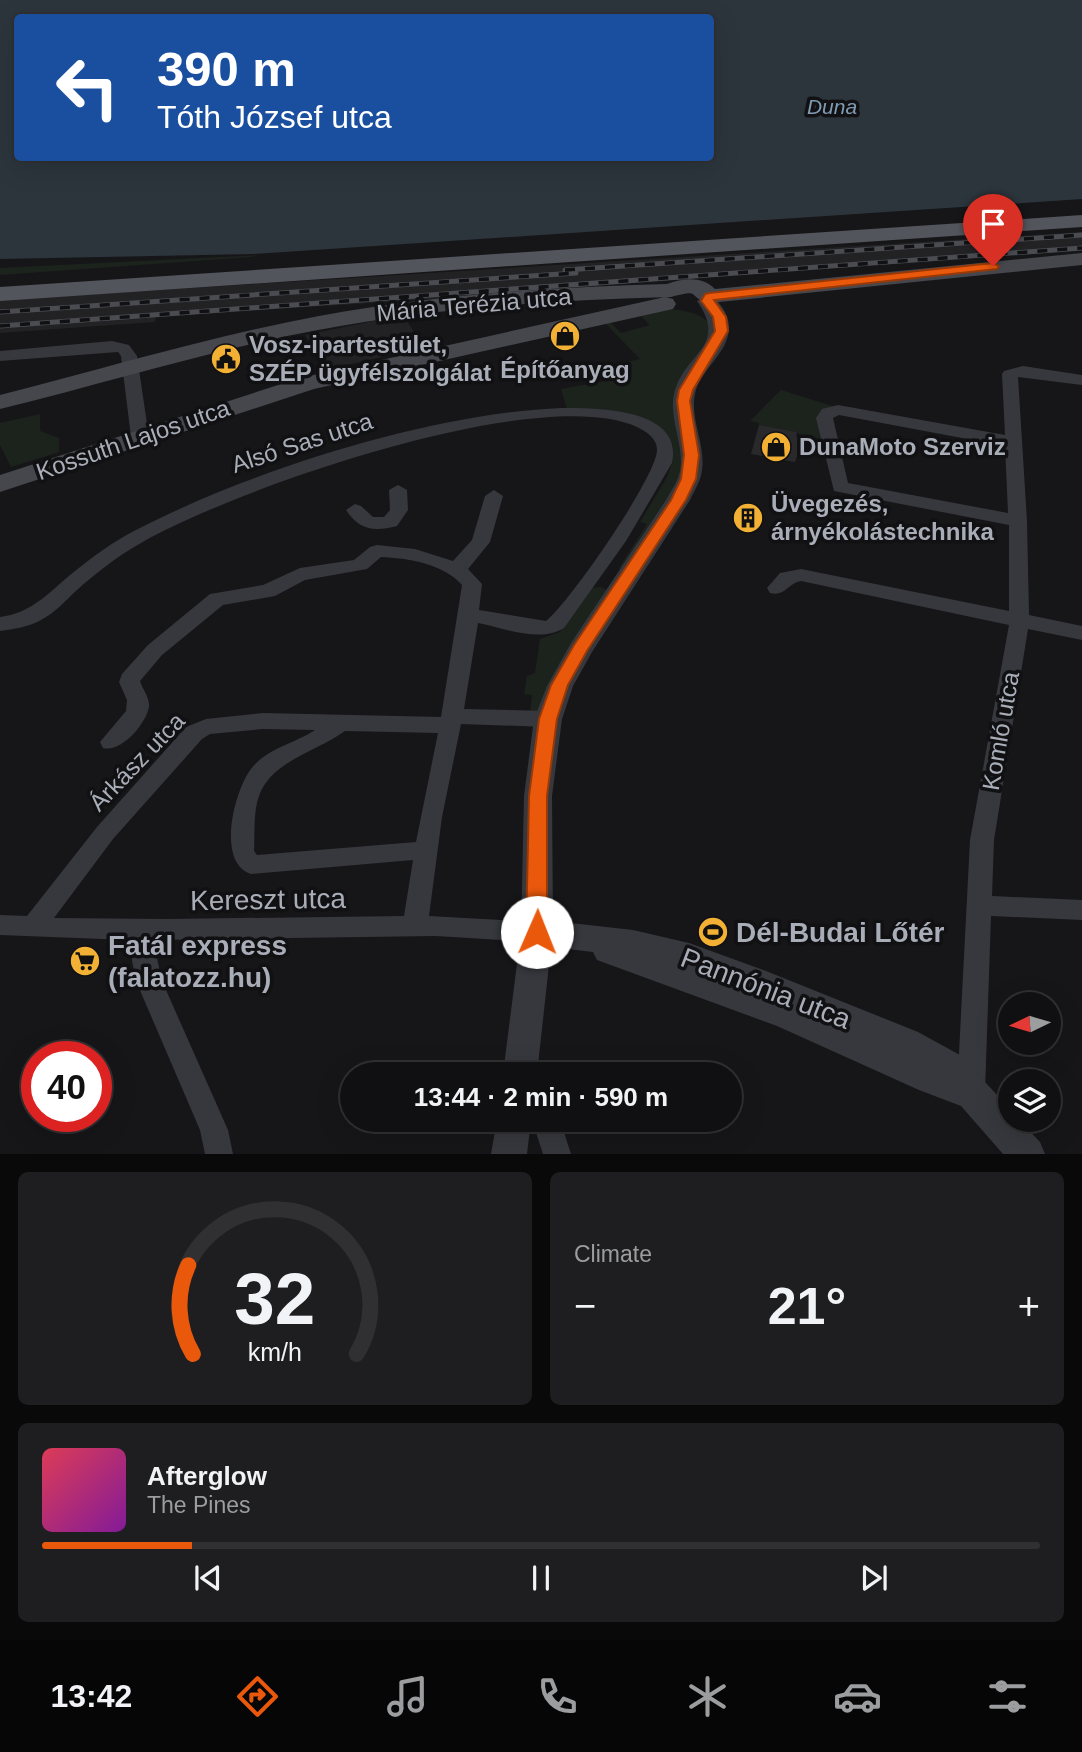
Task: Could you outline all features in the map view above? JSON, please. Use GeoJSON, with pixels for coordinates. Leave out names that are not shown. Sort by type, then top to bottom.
{"type":"FeatureCollection","features":[{"type":"Feature","properties":{"kind":"main road"},"geometry":{"type":"LineString","coordinates":[[0,294],[1082,221]]}},
{"type":"Feature","properties":{"kind":"main road"},"geometry":{"type":"LineString","coordinates":[[689,297],[1082,259]]}},
{"type":"Feature","properties":{"kind":"main road","name":"Mária Terézia utca"},"geometry":{"type":"LineString","coordinates":[[0,402],[131,368],[363,315],[622,292],[689,297]]}},
{"type":"Feature","properties":{"kind":"main road","name":"Kossuth Lajos utca"},"geometry":{"type":"LineString","coordinates":[[0,484],[258,398],[343,374],[689,297]]}},
{"type":"Feature","properties":{"kind":"street"},"geometry":{"type":"LineString","coordinates":[[521,1062],[537,932],[538,796],[548,719],[568,670],[688,479],[691,455],[683,401],[690,381],[719,337],[721,322],[689,297]]}},
{"type":"Feature","properties":{"kind":"street"},"geometry":{"type":"LineString","coordinates":[[0,356],[119,346],[127,351],[131,368],[140,437]]}},
{"type":"Feature","properties":{"kind":"street","name":"Komló utca"},"geometry":{"type":"LineString","coordinates":[[971,1093],[982,840],[1019,622],[1018,522],[1010,374],[1014,372],[1082,380]]}},
{"type":"Feature","properties":{"kind":"street"},"geometry":{"type":"LineString","coordinates":[[1014,442],[838,410],[828,413],[824,418],[840,487],[1018,522]]}},
{"type":"Feature","properties":{"kind":"street","name":"Alsó Sas utca"},"geometry":{"type":"LineString","coordinates":[[0,624],[32,616],[116,551],[152,529],[244,489],[348,452],[501,416],[528,413],[620,416],[652,429],[666,448],[666,457],[659,475],[595,573]]}},
{"type":"Feature","properties":{"kind":"street"},"geometry":{"type":"LineString","coordinates":[[355,510],[365,523],[378,525],[390,522],[399,510],[398,490]]}},
{"type":"Feature","properties":{"kind":"street"},"geometry":{"type":"LineString","coordinates":[[458,568],[481,542],[495,496]]}},
{"type":"Feature","properties":{"kind":"street"},"geometry":{"type":"LineString","coordinates":[[377,551],[378,525]]}},
{"type":"Feature","properties":{"kind":"street"},"geometry":{"type":"LineString","coordinates":[[111,742],[138,710],[139,702],[129,686],[129,679],[155,650],[217,599],[268,591],[300,574],[360,565],[377,551],[393,550],[458,568],[467,575],[472,584],[469,615],[426,850],[415,926]]}},
{"type":"Feature","properties":{"kind":"street"},"geometry":{"type":"LineString","coordinates":[[469,615],[546,628],[556,624],[595,573],[625,582]]}},
{"type":"Feature","properties":{"kind":"street"},"geometry":{"type":"LineString","coordinates":[[777,588],[787,577],[801,575],[1082,634]]}},
{"type":"Feature","properties":{"kind":"street","name":"Árkász utca"},"geometry":{"type":"LineString","coordinates":[[33,928],[105,833],[194,733],[206,727],[263,721],[548,719]]}},
{"type":"Feature","properties":{"kind":"street"},"geometry":{"type":"LineString","coordinates":[[341,722],[320,738],[276,760],[259,775],[247,797],[242,853],[251,864],[426,850]]}},
{"type":"Feature","properties":{"kind":"street"},"geometry":{"type":"LineString","coordinates":[[979,905],[1082,910]]}},
{"type":"Feature","properties":{"kind":"street","name":"Kereszt utca"},"geometry":{"type":"LineString","coordinates":[[0,925],[138,930],[415,926],[537,932]]}},
{"type":"Feature","properties":{"kind":"street"},"geometry":{"type":"LineString","coordinates":[[138,930],[149,981],[214,1130],[219,1153]]}},
{"type":"Feature","properties":{"kind":"street","name":"Pannónia utca"},"geometry":{"type":"LineString","coordinates":[[537,932],[633,943],[689,957],[755,981],[906,1044],[948,1066],[1027,1153]]}},
{"type":"Feature","properties":{"kind":"street"},"geometry":{"type":"LineString","coordinates":[[509,1153],[512,1132]]}},
{"type":"Feature","properties":{"kind":"street"},"geometry":{"type":"LineString","coordinates":[[550,1132],[557,1153]]}},
{"type":"Feature","properties":{"kind":"shaded area"},"geometry":{"type":"Polygon","coordinates":[[[1082,232],[1082,248],[416,300],[156,317],[155,322],[0,333],[0,300],[1082,232]]]}},
{"type":"Feature","properties":{"kind":"shaded area"},"geometry":{"type":"Polygon","coordinates":[[[259,255],[251,257],[0,275],[0,268],[259,255]]]}},
{"type":"Feature","properties":{"kind":"shaded area"},"geometry":{"type":"Polygon","coordinates":[[[663,309],[698,315],[709,323],[712,329],[679,390],[686,473],[626,571],[619,568],[647,524],[640,522],[667,477],[673,461],[667,437],[648,422],[567,409],[561,389],[617,379],[609,366],[640,359],[605,323],[610,322],[621,333],[650,325],[640,315],[663,309]]]}},
{"type":"Feature","properties":{"kind":"shaded area"},"geometry":{"type":"Polygon","coordinates":[[[403,315],[424,347],[330,369],[305,335],[403,315]]]}},
{"type":"Feature","properties":{"kind":"shaded area"},"geometry":{"type":"Polygon","coordinates":[[[781,390],[842,409],[826,409],[822,441],[803,438],[797,432],[750,421],[781,390]]]}},
{"type":"Feature","properties":{"kind":"shaded area"},"geometry":{"type":"Polygon","coordinates":[[[40,414],[40,431],[59,438],[59,452],[11,467],[0,445],[0,423],[40,414]]]}},
{"type":"Feature","properties":{"kind":"shaded area"},"geometry":{"type":"Polygon","coordinates":[[[592,588],[607,590],[542,715],[530,713],[532,695],[524,694],[527,676],[535,673],[540,639],[560,632],[592,588]]]}},
{"type":"Feature","properties":{"kind":"water","name":"Duna"},"geometry":{"type":"Polygon","coordinates":[[[0,0],[1082,0],[1082,199],[254,254],[0,259],[0,0]]]}},
{"type":"Feature","properties":{"kind":"building","name":"DunaMoto Szerviz"},"geometry":{"type":"Polygon","coordinates":[[[759,425],[797,432],[796,437],[803,438],[795,462],[751,454],[759,425]]]}},
{"type":"Feature","properties":{"kind":"railway"},"geometry":{"type":"LineString","coordinates":[[565,270],[1082,235]]}},
{"type":"Feature","properties":{"kind":"railway"},"geometry":{"type":"LineString","coordinates":[[0,326],[1082,248]]}},
{"type":"Feature","properties":{"kind":"railway"},"geometry":{"type":"LineString","coordinates":[[0,312],[576,273]]}},
{"type":"Feature","properties":{"kind":"place","name":"Építőanyag"},"geometry":{"type":"Point","coordinates":[565,336]}},
{"type":"Feature","properties":{"kind":"place","name":"Vosz-ipartestület, SZÉP ügyfélszolgálat"},"geometry":{"type":"Point","coordinates":[226,359]}},
{"type":"Feature","properties":{"kind":"place","name":"DunaMoto Szerviz"},"geometry":{"type":"Point","coordinates":[776,447]}},
{"type":"Feature","properties":{"kind":"place","name":"Üvegezés, árnyékolástechnika"},"geometry":{"type":"Point","coordinates":[748,518]}},
{"type":"Feature","properties":{"kind":"place","name":"Dél-Budai Lőtér"},"geometry":{"type":"Point","coordinates":[713,932]}},
{"type":"Feature","properties":{"kind":"place","name":"Fatál express (falatozz.hu)"},"geometry":{"type":"Point","coordinates":[85,961]}},
{"type":"Feature","properties":{"kind":"route"},"geometry":{"type":"LineString","coordinates":[[537,932],[538,796],[548,719],[560,685],[580,649],[678,500],[688,479],[691,455],[683,401],[700,363],[722,331],[720,317],[707,301],[709,296],[993,266]]}}]}
